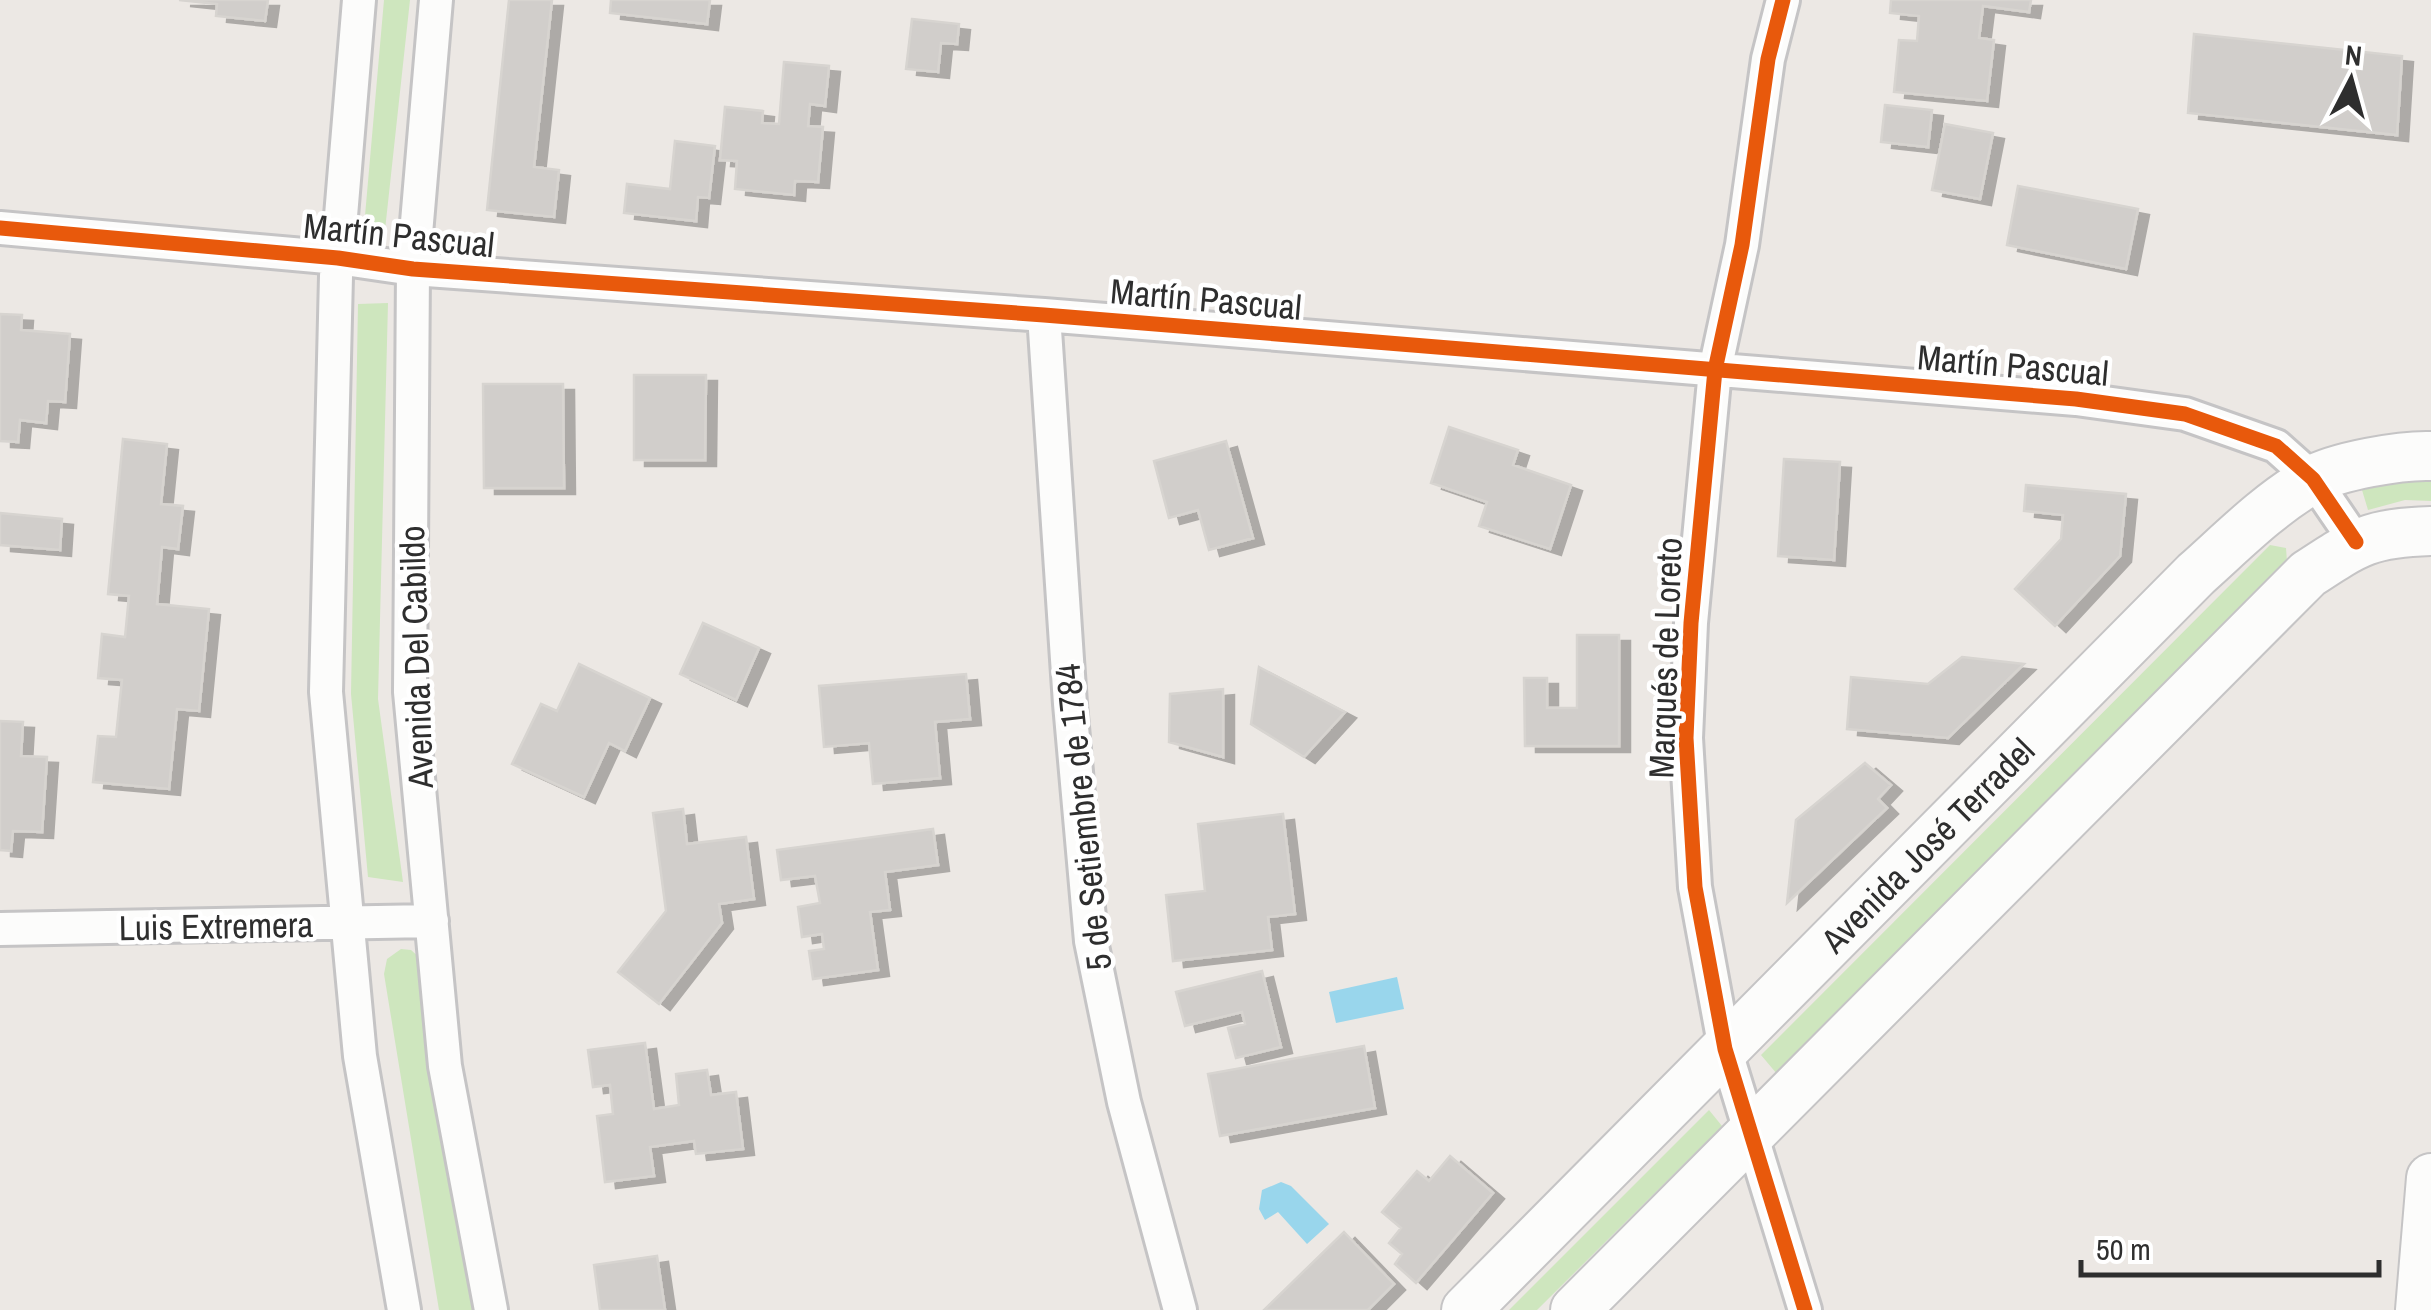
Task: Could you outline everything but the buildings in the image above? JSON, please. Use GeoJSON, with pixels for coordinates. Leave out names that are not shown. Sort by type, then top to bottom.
{"type":"FeatureCollection","features":[{"type":"Feature","properties":{"kind":"street"},"geometry":{"type":"LineString","coordinates":[[359,0],[338,258],[326,692],[360,1056],[404,1310]]}},
{"type":"Feature","properties":{"kind":"street","name":"Avenida Del Cabildo"},"geometry":{"type":"LineString","coordinates":[[436,0],[413,269],[410,692],[446,1066],[491,1310]]}},
{"type":"Feature","properties":{"kind":"street","name":"Marqués de Loreto"},"geometry":{"type":"LineString","coordinates":[[1782,0],[1768,59],[1742,245],[1715,370],[1692,623],[1686,738],[1695,887],[1724,1048],[1806,1310]]}},
{"type":"Feature","properties":{"kind":"street","name":"Martín Pascual"},"geometry":{"type":"LineString","coordinates":[[0,228],[338,258],[413,269],[2076,399],[2185,414],[2276,446],[2314,479],[2356,542]]}},
{"type":"Feature","properties":{"kind":"street","name":"5 de Setiembre de 1784"},"geometry":{"type":"LineString","coordinates":[[1044,316],[1070,704],[1091,941],[1124,1102],[1180,1310]]}},
{"type":"Feature","properties":{"kind":"street","name":"Avenida José Terradel"},"geometry":{"type":"LineString","coordinates":[[1466,1310],[2196,574],[2269,510],[2314,479],[2402,455],[2431,456]]}},
{"type":"Feature","properties":{"kind":"street"},"geometry":{"type":"LineString","coordinates":[[1575,1310],[1748,1132],[2308,574],[2356,542],[2393,532],[2431,531]]}},
{"type":"Feature","properties":{"kind":"street","name":"Luis Extremera"},"geometry":{"type":"LineString","coordinates":[[0,929],[432,921]]}},
{"type":"Feature","properties":{"kind":"street"},"geometry":{"type":"LineString","coordinates":[[2420,1310],[2431,1178]]}},
{"type":"Feature","properties":{"kind":"green space"},"geometry":{"type":"Polygon","coordinates":[[[384,0],[410,0],[385,230],[364,227],[384,0]]]}},
{"type":"Feature","properties":{"kind":"green space"},"geometry":{"type":"Polygon","coordinates":[[[388,303],[378,699],[403,882],[368,877],[351,694],[358,304],[388,303]]]}},
{"type":"Feature","properties":{"kind":"green space"},"geometry":{"type":"Polygon","coordinates":[[[2404,480],[2431,480],[2431,501],[2405,500],[2368,510],[2362,490],[2404,480]]]}},
{"type":"Feature","properties":{"kind":"green space"},"geometry":{"type":"Polygon","coordinates":[[[2270,545],[2286,548],[2287,562],[1777,1074],[1761,1055],[2270,545]]]}},
{"type":"Feature","properties":{"kind":"green space"},"geometry":{"type":"Polygon","coordinates":[[[401,949],[411,950],[420,958],[473,1310],[439,1310],[384,974],[387,959],[401,949]]]}},
{"type":"Feature","properties":{"kind":"green space"},"geometry":{"type":"Polygon","coordinates":[[[1709,1110],[1722,1126],[1537,1310],[1509,1310],[1709,1110]]]}},
{"type":"Feature","properties":{"kind":"water"},"geometry":{"type":"Polygon","coordinates":[[[1397,977],[1404,1009],[1336,1023],[1329,992],[1397,977]]]}},
{"type":"Feature","properties":{"kind":"water"},"geometry":{"type":"Polygon","coordinates":[[[1281,1182],[1291,1186],[1329,1224],[1307,1244],[1278,1212],[1265,1220],[1259,1209],[1262,1190],[1281,1182]]]}},
{"type":"Feature","properties":{"kind":"cycle path"},"geometry":{"type":"LineString","coordinates":[[1783,0],[1768,59],[1742,245],[1715,370],[1691,623],[1686,738],[1695,887],[1725,1049],[1805,1310]]}},
{"type":"Feature","properties":{"kind":"cycle path"},"geometry":{"type":"LineString","coordinates":[[0,228],[338,258],[413,269],[1044,315],[2076,399],[2185,414],[2276,446],[2313,479],[2356,542]]}}]}
